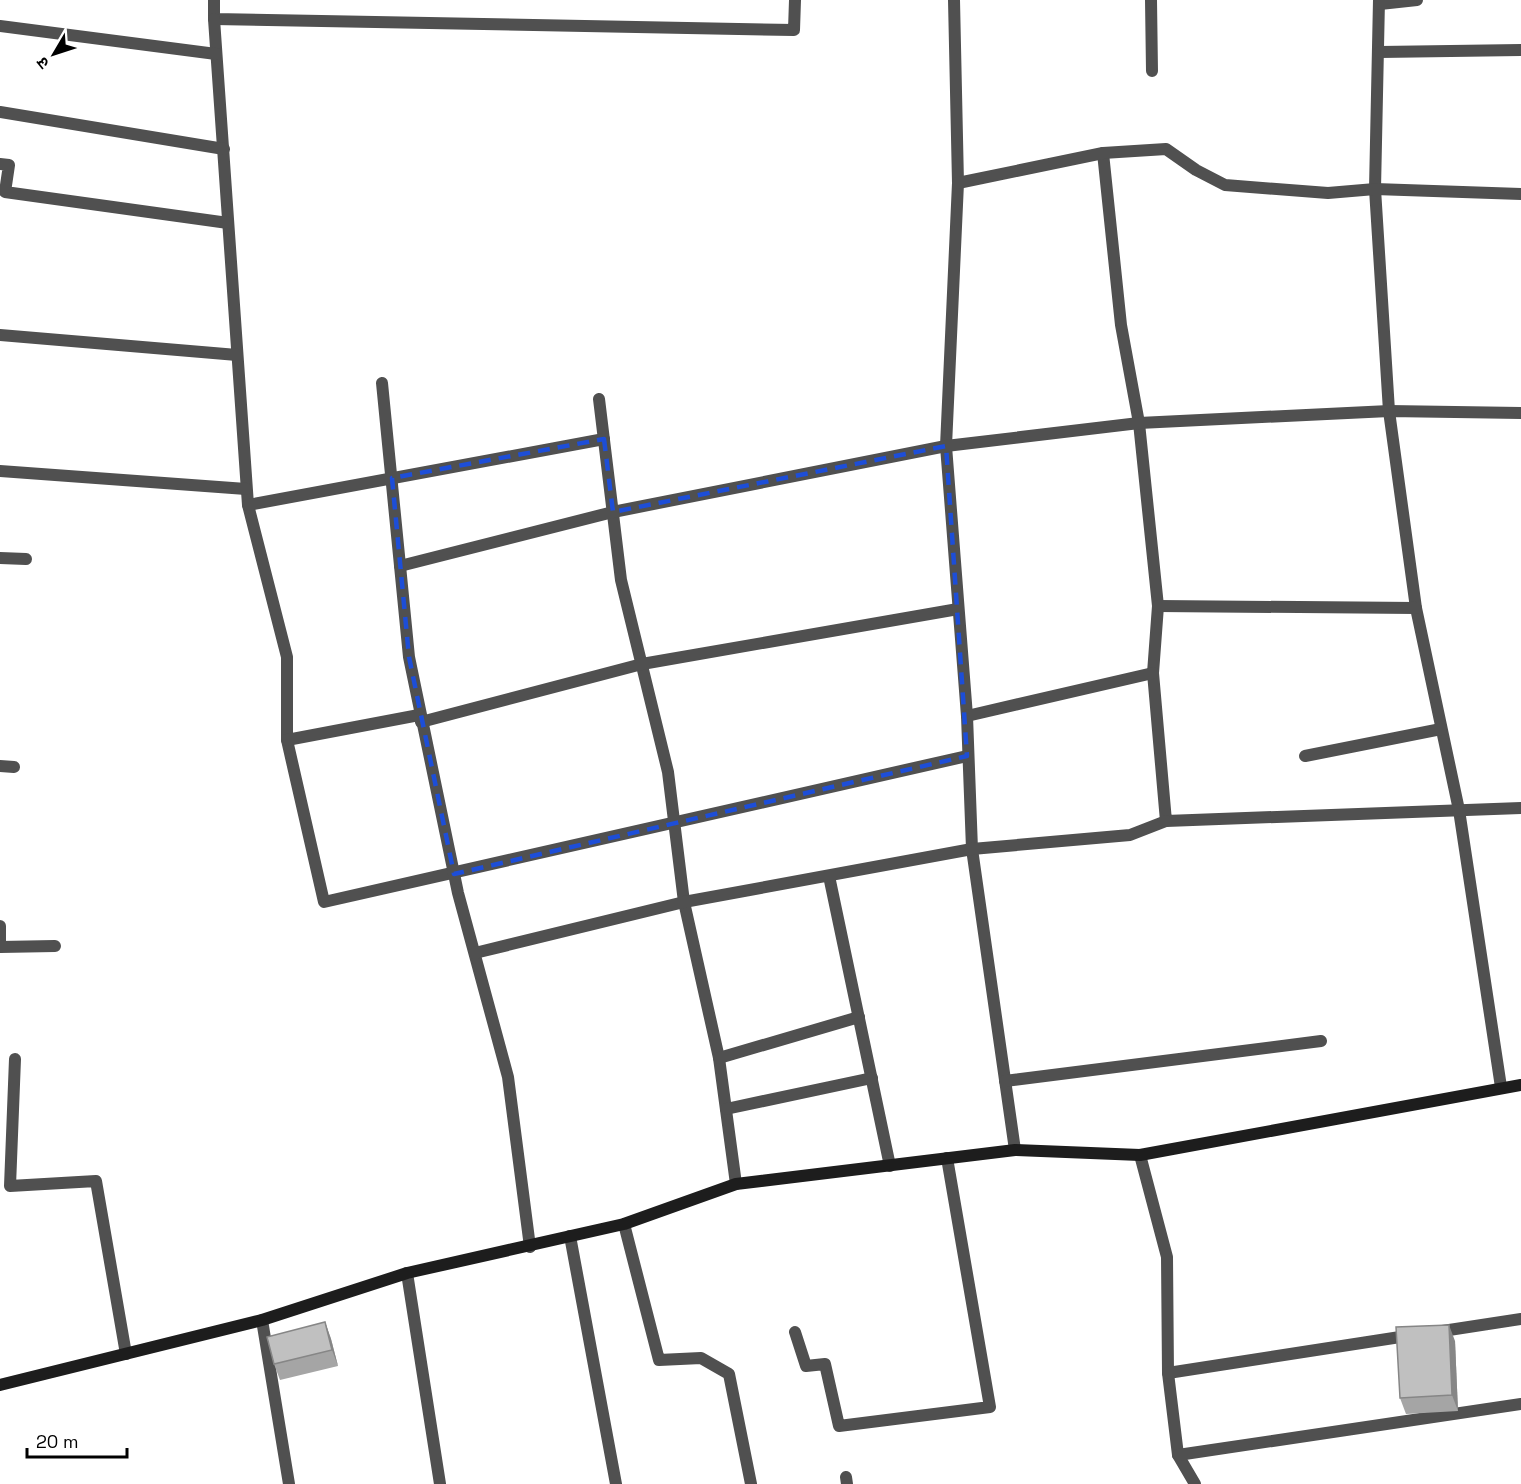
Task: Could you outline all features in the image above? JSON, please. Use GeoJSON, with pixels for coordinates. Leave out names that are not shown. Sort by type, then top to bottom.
{"type":"FeatureCollection","features":[{"type":"Feature","properties":{"kind":"main road"},"geometry":{"type":"LineString","coordinates":[[0,1385],[262,1320],[407,1273],[624,1224],[736,1184],[1015,1150],[1140,1155],[1521,1085]]}},
{"type":"Feature","properties":{"kind":"street"},"geometry":{"type":"LineString","coordinates":[[214,0],[246,489],[248,505],[287,657],[287,740],[324,902],[967,756]]}},
{"type":"Feature","properties":{"kind":"street"},"geometry":{"type":"LineString","coordinates":[[214,19],[794,30],[795,0]]}},
{"type":"Feature","properties":{"kind":"street"},"geometry":{"type":"LineString","coordinates":[[954,0],[958,183],[946,446],[967,716],[972,849],[1015,1150]]}},
{"type":"Feature","properties":{"kind":"street"},"geometry":{"type":"LineString","coordinates":[[1151,0],[1152,71]]}},
{"type":"Feature","properties":{"kind":"street"},"geometry":{"type":"LineString","coordinates":[[1417,0],[1380,2],[1375,189],[1389,411],[1416,608],[1460,810],[1502,1087]]}},
{"type":"Feature","properties":{"kind":"street"},"geometry":{"type":"LineString","coordinates":[[0,26],[216,54]]}},
{"type":"Feature","properties":{"kind":"street"},"geometry":{"type":"LineString","coordinates":[[1380,52],[1521,50]]}},
{"type":"Feature","properties":{"kind":"street"},"geometry":{"type":"LineString","coordinates":[[0,112],[224,149]]}},
{"type":"Feature","properties":{"kind":"street"},"geometry":{"type":"LineString","coordinates":[[958,183],[1103,153],[1166,149],[1196,170],[1226,184],[1328,193],[1375,189],[1521,194]]}},
{"type":"Feature","properties":{"kind":"street"},"geometry":{"type":"LineString","coordinates":[[1103,153],[1121,325],[1139,423],[1158,606],[1154,673],[1166,821]]}},
{"type":"Feature","properties":{"kind":"street"},"geometry":{"type":"LineString","coordinates":[[0,164],[9,165],[5,192],[228,223]]}},
{"type":"Feature","properties":{"kind":"street"},"geometry":{"type":"LineString","coordinates":[[0,335],[237,355]]}},
{"type":"Feature","properties":{"kind":"street"},"geometry":{"type":"LineString","coordinates":[[382,383],[409,657],[454,874],[508,1077],[530,1247]]}},
{"type":"Feature","properties":{"kind":"street"},"geometry":{"type":"LineString","coordinates":[[599,399],[621,580],[668,772],[684,902],[719,1058],[736,1184]]}},
{"type":"Feature","properties":{"kind":"street"},"geometry":{"type":"LineString","coordinates":[[400,566],[613,512],[946,446],[1139,423],[1389,411],[1521,414]]}},
{"type":"Feature","properties":{"kind":"street"},"geometry":{"type":"LineString","coordinates":[[248,505],[604,439]]}},
{"type":"Feature","properties":{"kind":"street"},"geometry":{"type":"LineString","coordinates":[[0,471],[246,489]]}},
{"type":"Feature","properties":{"kind":"street"},"geometry":{"type":"LineString","coordinates":[[0,558],[26,559]]}},
{"type":"Feature","properties":{"kind":"street"},"geometry":{"type":"LineString","coordinates":[[1158,606],[1416,608]]}},
{"type":"Feature","properties":{"kind":"street"},"geometry":{"type":"LineString","coordinates":[[287,740],[420,718],[642,664],[958,609]]}},
{"type":"Feature","properties":{"kind":"street"},"geometry":{"type":"LineString","coordinates":[[967,716],[1154,673]]}},
{"type":"Feature","properties":{"kind":"street"},"geometry":{"type":"LineString","coordinates":[[1305,756],[1441,729]]}},
{"type":"Feature","properties":{"kind":"street"},"geometry":{"type":"LineString","coordinates":[[0,766],[14,767]]}},
{"type":"Feature","properties":{"kind":"street"},"geometry":{"type":"LineString","coordinates":[[475,953],[684,902],[972,849],[1130,835],[1166,821],[1521,808]]}},
{"type":"Feature","properties":{"kind":"street"},"geometry":{"type":"LineString","coordinates":[[829,876],[890,1166]]}},
{"type":"Feature","properties":{"kind":"street"},"geometry":{"type":"LineString","coordinates":[[0,926],[0,947],[55,946]]}},
{"type":"Feature","properties":{"kind":"street"},"geometry":{"type":"LineString","coordinates":[[719,1058],[858,1017]]}},
{"type":"Feature","properties":{"kind":"street"},"geometry":{"type":"LineString","coordinates":[[1005,1081],[1321,1041]]}},
{"type":"Feature","properties":{"kind":"street"},"geometry":{"type":"LineString","coordinates":[[15,1059],[10,1186],[96,1181],[126,1354]]}},
{"type":"Feature","properties":{"kind":"street"},"geometry":{"type":"LineString","coordinates":[[726,1109],[872,1078]]}},
{"type":"Feature","properties":{"kind":"street"},"geometry":{"type":"LineString","coordinates":[[1140,1155],[1167,1257],[1168,1373],[1178,1455],[1195,1484]]}},
{"type":"Feature","properties":{"kind":"street"},"geometry":{"type":"LineString","coordinates":[[795,1332],[806,1366],[825,1364],[839,1425],[990,1407],[946,1158]]}},
{"type":"Feature","properties":{"kind":"street"},"geometry":{"type":"LineString","coordinates":[[624,1224],[659,1360],[701,1358],[729,1374],[751,1484]]}},
{"type":"Feature","properties":{"kind":"street"},"geometry":{"type":"LineString","coordinates":[[570,1236],[616,1484]]}},
{"type":"Feature","properties":{"kind":"street"},"geometry":{"type":"LineString","coordinates":[[407,1273],[440,1484]]}},
{"type":"Feature","properties":{"kind":"street"},"geometry":{"type":"LineString","coordinates":[[1168,1373],[1521,1319]]}},
{"type":"Feature","properties":{"kind":"street"},"geometry":{"type":"LineString","coordinates":[[262,1320],[289,1484]]}},
{"type":"Feature","properties":{"kind":"street"},"geometry":{"type":"LineString","coordinates":[[1178,1455],[1521,1404]]}},
{"type":"Feature","properties":{"kind":"highlighted area"},"geometry":{"type":"Polygon","coordinates":[[[604,439],[613,512],[946,446],[967,756],[454,874],[409,657],[392,478],[604,439]]]}},
{"type":"Feature","properties":{"kind":"building"},"geometry":{"type":"Polygon","coordinates":[[[325,1322],[332,1350],[274,1364],[267,1337],[325,1322]]]}},
{"type":"Feature","properties":{"kind":"building"},"geometry":{"type":"Polygon","coordinates":[[[1449,1325],[1452,1395],[1400,1398],[1396,1327],[1449,1325]]]}}]}
